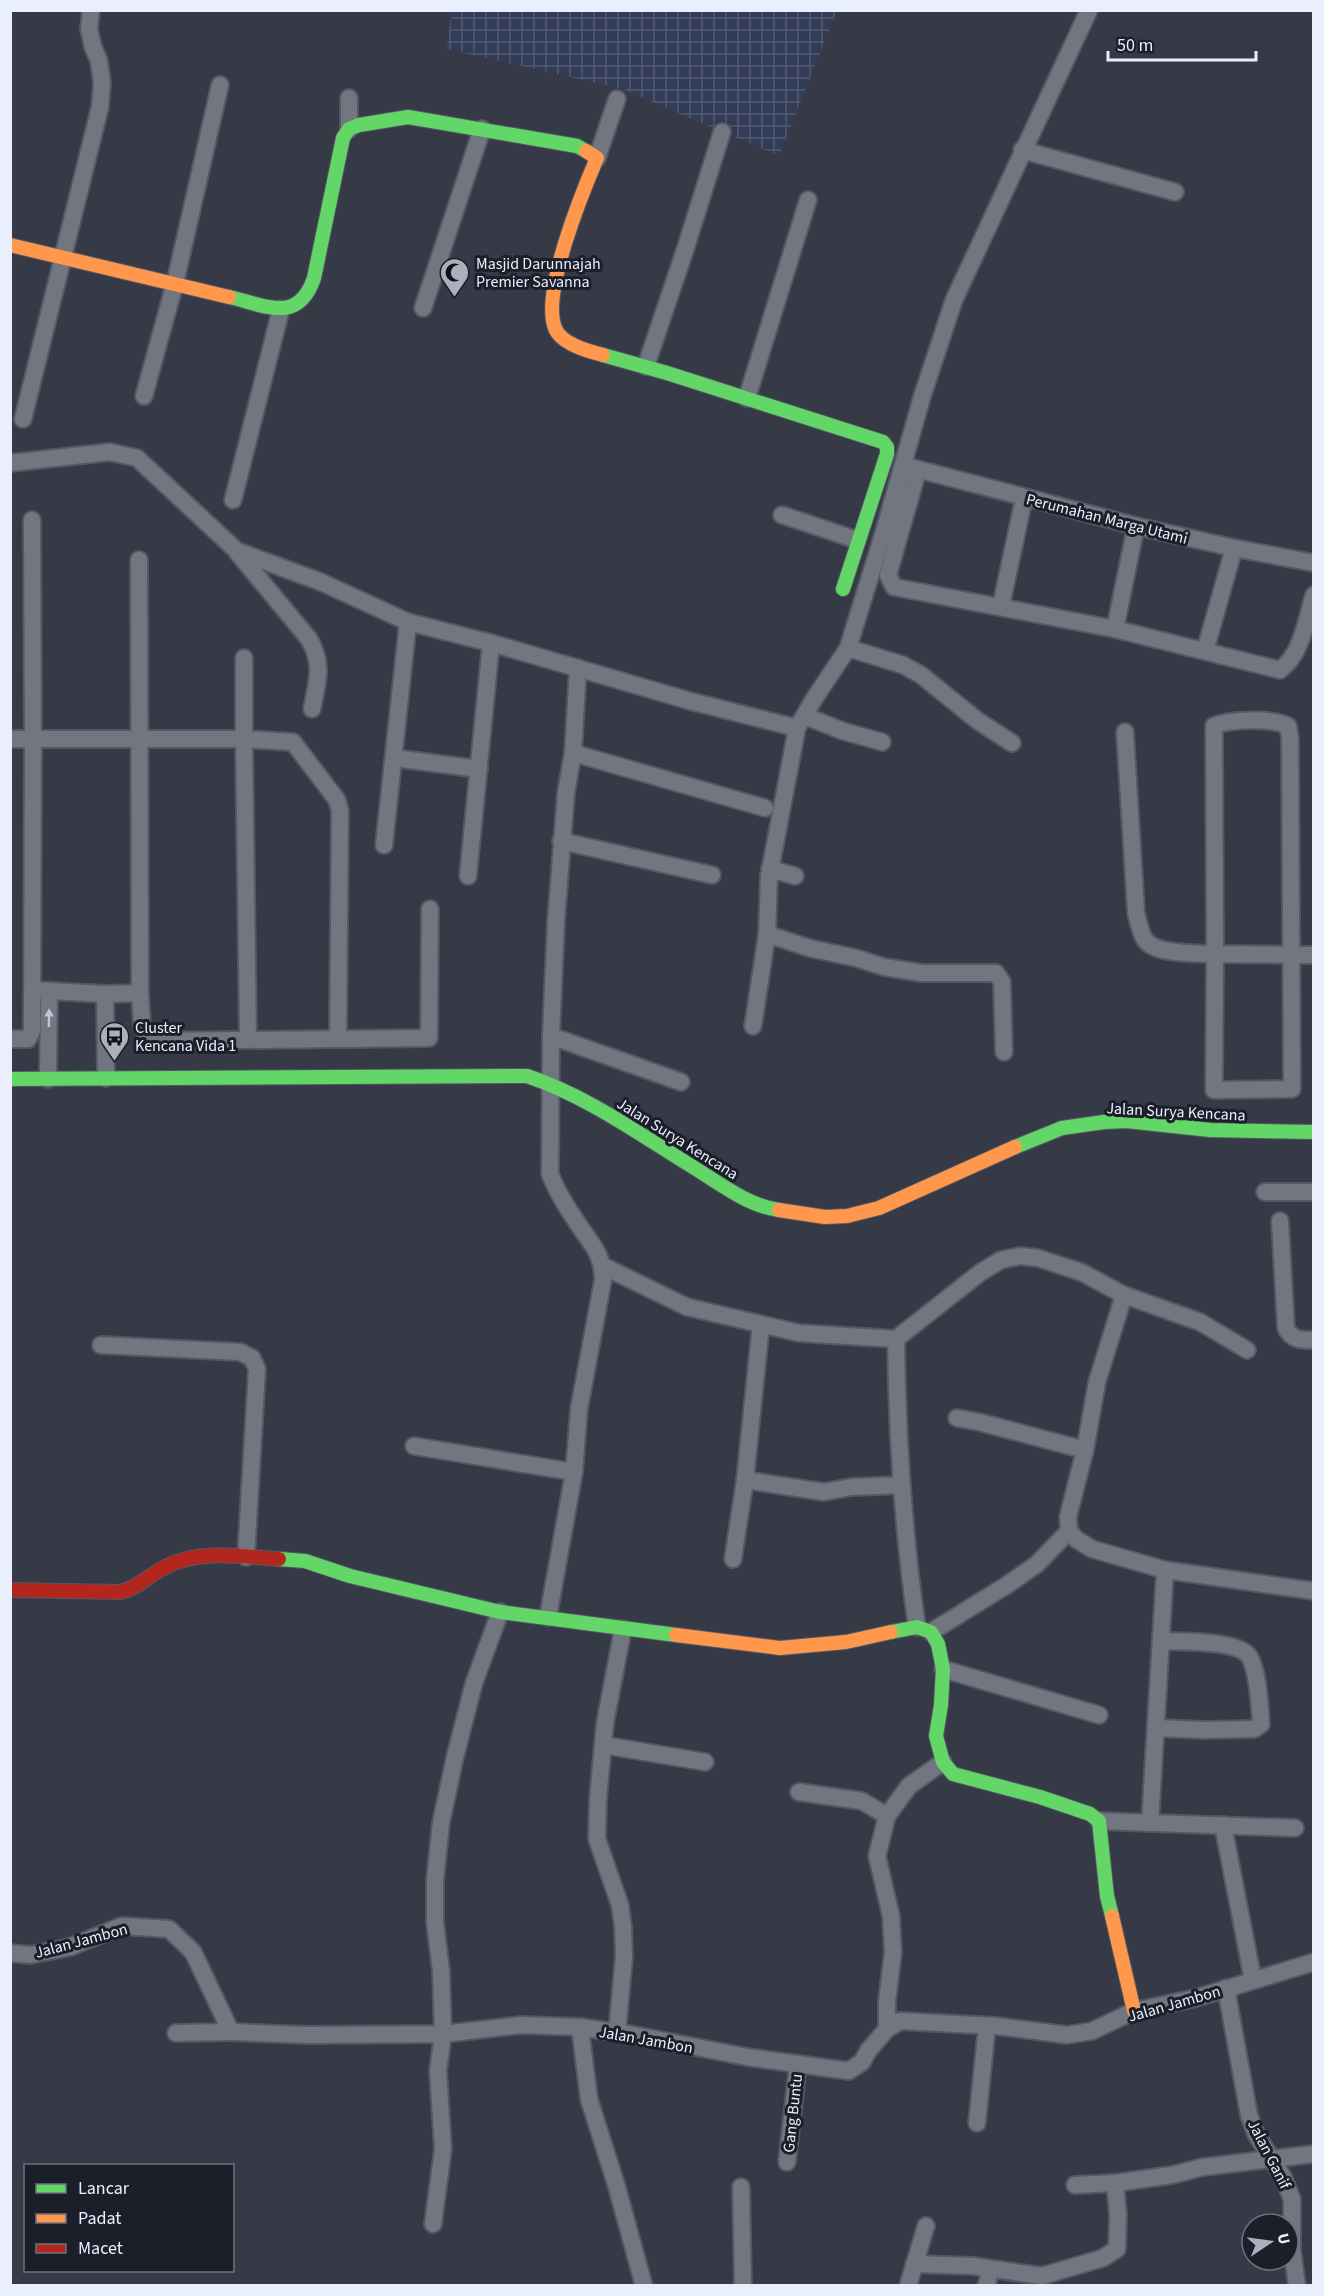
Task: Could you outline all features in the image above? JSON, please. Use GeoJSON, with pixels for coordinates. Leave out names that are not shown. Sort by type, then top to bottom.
{"type":"FeatureCollection","features":[{"type":"Feature","properties":{"kind":"street"},"geometry":{"type":"LineString","coordinates":[[23,419],[100,106],[102,83],[99,61],[89,28],[91,10]]}},
{"type":"Feature","properties":{"kind":"street"},"geometry":{"type":"LineString","coordinates":[[753,1026],[767,934],[770,869],[801,722],[848,648],[902,464],[954,300],[1089,10]]}},
{"type":"Feature","properties":{"kind":"street"},"geometry":{"type":"LineString","coordinates":[[144,396],[175,283],[219,85]]}},
{"type":"Feature","properties":{"kind":"street"},"geometry":{"type":"LineString","coordinates":[[10,245],[281,309],[297,305],[308,296],[314,278],[343,138],[349,129],[349,98]]}},
{"type":"Feature","properties":{"kind":"street"},"geometry":{"type":"LineString","coordinates":[[617,99],[597,158],[584,187],[560,262],[553,311],[554,327],[564,338],[581,348],[646,366],[883,442],[887,447],[887,453],[843,589]]}},
{"type":"Feature","properties":{"kind":"street"},"geometry":{"type":"LineString","coordinates":[[349,129],[359,125],[408,117],[577,146],[597,158]]}},
{"type":"Feature","properties":{"kind":"street"},"geometry":{"type":"LineString","coordinates":[[423,308],[482,129]]}},
{"type":"Feature","properties":{"kind":"street"},"geometry":{"type":"LineString","coordinates":[[646,366],[687,247],[722,132]]}},
{"type":"Feature","properties":{"kind":"street"},"geometry":{"type":"LineString","coordinates":[[1022,150],[1175,192]]}},
{"type":"Feature","properties":{"kind":"street"},"geometry":{"type":"LineString","coordinates":[[747,398],[808,200]]}},
{"type":"Feature","properties":{"kind":"street"},"geometry":{"type":"LineString","coordinates":[[233,500],[281,309]]}},
{"type":"Feature","properties":{"kind":"street"},"geometry":{"type":"LineString","coordinates":[[10,463],[110,452],[137,458],[237,551],[309,639],[317,653],[319,667],[312,709]]}},
{"type":"Feature","properties":{"kind":"street","name":"Perumahan Marga Utami"},"geometry":{"type":"LineString","coordinates":[[902,464],[1136,526],[1314,563]]}},
{"type":"Feature","properties":{"kind":"street"},"geometry":{"type":"LineString","coordinates":[[918,470],[888,575],[894,587],[1115,629],[1280,670],[1290,662],[1297,650],[1314,595]]}},
{"type":"Feature","properties":{"kind":"street"},"geometry":{"type":"LineString","coordinates":[[1001,606],[1024,498]]}},
{"type":"Feature","properties":{"kind":"street"},"geometry":{"type":"LineString","coordinates":[[782,515],[857,540]]}},
{"type":"Feature","properties":{"kind":"street"},"geometry":{"type":"LineString","coordinates":[[32,520],[33,739],[41,991],[48,1079]]}},
{"type":"Feature","properties":{"kind":"street"},"geometry":{"type":"LineString","coordinates":[[1115,629],[1136,526]]}},
{"type":"Feature","properties":{"kind":"street"},"geometry":{"type":"LineString","coordinates":[[1205,651],[1234,548]]}},
{"type":"Feature","properties":{"kind":"street"},"geometry":{"type":"LineString","coordinates":[[237,551],[321,582],[340,593],[408,622],[491,643],[690,701],[801,722],[882,742]]}},
{"type":"Feature","properties":{"kind":"street"},"geometry":{"type":"LineString","coordinates":[[139,560],[140,993],[142,1026],[150,1041],[338,1037],[429,1038],[430,909]]}},
{"type":"Feature","properties":{"kind":"street"},"geometry":{"type":"LineString","coordinates":[[384,845],[408,622]]}},
{"type":"Feature","properties":{"kind":"street"},"geometry":{"type":"LineString","coordinates":[[468,876],[491,643]]}},
{"type":"Feature","properties":{"kind":"street"},"geometry":{"type":"LineString","coordinates":[[848,648],[903,665],[921,675],[978,721],[1012,743]]}},
{"type":"Feature","properties":{"kind":"street"},"geometry":{"type":"LineString","coordinates":[[244,658],[248,1038]]}},
{"type":"Feature","properties":{"kind":"street"},"geometry":{"type":"LineString","coordinates":[[548,1617],[574,1472],[579,1408],[603,1280],[603,1266],[598,1252],[555,1188],[550,1174],[551,1036],[561,841],[573,753],[578,668]]}},
{"type":"Feature","properties":{"kind":"street"},"geometry":{"type":"LineString","coordinates":[[1279,721],[1288,726],[1290,737],[1292,1089],[1214,1090],[1215,954],[1212,748],[1214,726],[1224,722],[1279,721]]}},
{"type":"Feature","properties":{"kind":"street"},"geometry":{"type":"LineString","coordinates":[[1125,732],[1136,912],[1139,927],[1146,941],[1160,950],[1215,954],[1314,955]]}},
{"type":"Feature","properties":{"kind":"street"},"geometry":{"type":"LineString","coordinates":[[10,739],[244,739],[293,742],[337,800],[340,812],[338,1037]]}},
{"type":"Feature","properties":{"kind":"street"},"geometry":{"type":"LineString","coordinates":[[573,753],[765,808]]}},
{"type":"Feature","properties":{"kind":"street"},"geometry":{"type":"LineString","coordinates":[[394,758],[480,769]]}},
{"type":"Feature","properties":{"kind":"street"},"geometry":{"type":"LineString","coordinates":[[561,841],[712,875]]}},
{"type":"Feature","properties":{"kind":"street"},"geometry":{"type":"LineString","coordinates":[[770,869],[795,876]]}},
{"type":"Feature","properties":{"kind":"street"},"geometry":{"type":"LineString","coordinates":[[767,934],[809,948],[903,970],[922,973],[996,973],[1002,982],[1004,997],[1004,1052]]}},
{"type":"Feature","properties":{"kind":"street"},"geometry":{"type":"LineString","coordinates":[[41,991],[140,993]]}},
{"type":"Feature","properties":{"kind":"street"},"geometry":{"type":"LineString","coordinates":[[10,1040],[28,1039],[41,991]]}},
{"type":"Feature","properties":{"kind":"street"},"geometry":{"type":"LineString","coordinates":[[105,994],[106,1078]]}},
{"type":"Feature","properties":{"kind":"street"},"geometry":{"type":"LineString","coordinates":[[551,1036],[681,1082]]}},
{"type":"Feature","properties":{"kind":"street","name":"Jalan Surya Kencana"},"geometry":{"type":"LineString","coordinates":[[10,1079],[527,1076],[585,1100],[733,1192],[771,1209],[825,1217],[847,1216],[879,1208],[1062,1128],[1127,1121],[1210,1130],[1314,1132]]}},
{"type":"Feature","properties":{"kind":"street"},"geometry":{"type":"LineString","coordinates":[[1265,1192],[1314,1192]]}},
{"type":"Feature","properties":{"kind":"street"},"geometry":{"type":"LineString","coordinates":[[1280,1221],[1286,1328],[1290,1336],[1298,1340],[1314,1340]]}},
{"type":"Feature","properties":{"kind":"street"},"geometry":{"type":"LineString","coordinates":[[603,1266],[687,1307],[799,1333],[896,1339],[981,1272],[1001,1260],[1020,1256],[1038,1257],[1081,1272],[1124,1295],[1200,1322],[1247,1350]]}},
{"type":"Feature","properties":{"kind":"street"},"geometry":{"type":"LineString","coordinates":[[1124,1295],[1097,1382],[1085,1450],[1068,1517],[1069,1532],[1092,1548],[1165,1570],[1314,1591]]}},
{"type":"Feature","properties":{"kind":"street"},"geometry":{"type":"LineString","coordinates":[[733,1558],[745,1480],[761,1324]]}},
{"type":"Feature","properties":{"kind":"street"},"geometry":{"type":"LineString","coordinates":[[896,1339],[897,1408],[906,1547],[924,1629],[938,1644],[943,1669],[936,1736],[943,1762],[953,1774],[1040,1797],[1090,1814],[1099,1821],[1295,1828]]}},
{"type":"Feature","properties":{"kind":"street"},"geometry":{"type":"LineString","coordinates":[[101,1345],[240,1352],[252,1358],[257,1369],[246,1557]]}},
{"type":"Feature","properties":{"kind":"street"},"geometry":{"type":"LineString","coordinates":[[957,1418],[1085,1450]]}},
{"type":"Feature","properties":{"kind":"street"},"geometry":{"type":"LineString","coordinates":[[414,1446],[574,1472]]}},
{"type":"Feature","properties":{"kind":"street"},"geometry":{"type":"LineString","coordinates":[[745,1480],[824,1492],[851,1487],[902,1485]]}},
{"type":"Feature","properties":{"kind":"street"},"geometry":{"type":"LineString","coordinates":[[10,1590],[121,1592],[133,1589],[168,1564],[194,1557],[214,1555],[246,1557],[305,1562],[350,1576],[500,1612],[780,1648],[846,1642],[924,1629],[1007,1585],[1037,1564],[1069,1532]]}},
{"type":"Feature","properties":{"kind":"street"},"geometry":{"type":"LineString","coordinates":[[1150,1823],[1165,1570]]}},
{"type":"Feature","properties":{"kind":"street"},"geometry":{"type":"LineString","coordinates":[[434,2224],[443,2149],[438,2071],[443,2034],[441,1971],[435,1922],[435,1880],[441,1823],[454,1757],[474,1683],[500,1612]]}},
{"type":"Feature","properties":{"kind":"street"},"geometry":{"type":"LineString","coordinates":[[617,2033],[624,1956],[623,1926],[620,1905],[597,1839],[605,1723],[623,1629]]}},
{"type":"Feature","properties":{"kind":"street"},"geometry":{"type":"LineString","coordinates":[[1157,1728],[1254,1729],[1261,1724],[1253,1667],[1248,1655],[1238,1648],[1224,1645],[1161,1641]]}},
{"type":"Feature","properties":{"kind":"street"},"geometry":{"type":"LineString","coordinates":[[943,1669],[1099,1715]]}},
{"type":"Feature","properties":{"kind":"street"},"geometry":{"type":"LineString","coordinates":[[603,1746],[705,1762]]}},
{"type":"Feature","properties":{"kind":"street"},"geometry":{"type":"LineString","coordinates":[[887,2029],[887,2001],[893,1952],[891,1916],[877,1856],[887,1816],[909,1786],[943,1762]]}},
{"type":"Feature","properties":{"kind":"street"},"geometry":{"type":"LineString","coordinates":[[799,1792],[862,1801],[887,1816]]}},
{"type":"Feature","properties":{"kind":"street"},"geometry":{"type":"LineString","coordinates":[[1099,1821],[1107,1896],[1134,2011]]}},
{"type":"Feature","properties":{"kind":"street"},"geometry":{"type":"LineString","coordinates":[[1223,1825],[1253,1980]]}},
{"type":"Feature","properties":{"kind":"street","name":"Jalan Jambon"},"geometry":{"type":"LineString","coordinates":[[10,1953],[30,1955],[70,1947],[122,1926],[169,1929],[193,1952],[231,2032],[308,2035],[443,2034],[521,2025],[580,2027],[747,2057],[849,2071],[862,2062],[868,2051],[887,2029],[900,2021],[987,2026],[1067,2035],[1092,2031],[1134,2011],[1197,1998],[1314,1962]]}},
{"type":"Feature","properties":{"kind":"street","name":"Jalan Ganif"},"geometry":{"type":"LineString","coordinates":[[1226,1988],[1249,2115],[1256,2134],[1272,2158],[1292,2199],[1292,2249],[1297,2286]]}},
{"type":"Feature","properties":{"kind":"street"},"geometry":{"type":"LineString","coordinates":[[977,2123],[987,2026]]}},
{"type":"Feature","properties":{"kind":"street"},"geometry":{"type":"LineString","coordinates":[[580,2027],[589,2099],[616,2184],[644,2286]]}},
{"type":"Feature","properties":{"kind":"street"},"geometry":{"type":"LineString","coordinates":[[176,2033],[231,2032]]}},
{"type":"Feature","properties":{"kind":"street","name":"Gang Buntu"},"geometry":{"type":"LineString","coordinates":[[787,2162],[798,2064]]}},
{"type":"Feature","properties":{"kind":"street"},"geometry":{"type":"LineString","coordinates":[[1075,2185],[1115,2183],[1172,2175],[1203,2167],[1314,2154]]}},
{"type":"Feature","properties":{"kind":"street"},"geometry":{"type":"LineString","coordinates":[[914,2264],[991,2269],[1042,2276],[1111,2255],[1118,2245],[1115,2183]]}},
{"type":"Feature","properties":{"kind":"street"},"geometry":{"type":"LineString","coordinates":[[741,2187],[743,2286]]}},
{"type":"Feature","properties":{"kind":"street"},"geometry":{"type":"LineString","coordinates":[[908,2286],[926,2226]]}},
{"type":"Feature","properties":{"kind":"street"},"geometry":{"type":"LineString","coordinates":[[986,2286],[991,2269]]}},
{"type":"Feature","properties":{"kind":"shaded area"},"geometry":{"type":"Polygon","coordinates":[[[452,11],[837,11],[779,156],[622,89],[446,49],[452,11]]]}},
{"type":"Feature","properties":{"kind":"traffic: fast"},"geometry":{"type":"LineString","coordinates":[[229,297],[279,308],[290,307],[299,302],[307,293],[314,278],[343,138],[349,129],[359,125],[408,117],[577,146],[586,151]]}},
{"type":"Feature","properties":{"kind":"traffic: fast"},"geometry":{"type":"LineString","coordinates":[[603,355],[667,373],[883,442],[887,447],[887,454],[843,589]]}},
{"type":"Feature","properties":{"kind":"traffic: fast"},"geometry":{"type":"LineString","coordinates":[[10,1079],[527,1076],[592,1105],[745,1199],[779,1210]]}},
{"type":"Feature","properties":{"kind":"traffic: fast"},"geometry":{"type":"LineString","coordinates":[[1015,1147],[1062,1128],[1104,1122],[1127,1121],[1210,1130],[1314,1132]]}},
{"type":"Feature","properties":{"kind":"traffic: fast"},"geometry":{"type":"LineString","coordinates":[[279,1559],[305,1561],[350,1576],[500,1612],[676,1635]]}},
{"type":"Feature","properties":{"kind":"traffic: fast"},"geometry":{"type":"LineString","coordinates":[[891,1632],[917,1627],[931,1632],[938,1644],[943,1669],[936,1736],[943,1762],[953,1774],[1040,1797],[1090,1814],[1099,1821],[1107,1896],[1112,1916]]}},
{"type":"Feature","properties":{"kind":"traffic: slow"},"geometry":{"type":"LineString","coordinates":[[586,151],[597,158],[565,243],[558,268],[552,312],[558,334],[569,343],[603,355]]}},
{"type":"Feature","properties":{"kind":"traffic: slow"},"geometry":{"type":"LineString","coordinates":[[10,245],[229,297]]}},
{"type":"Feature","properties":{"kind":"traffic: slow"},"geometry":{"type":"LineString","coordinates":[[779,1210],[825,1217],[847,1216],[879,1208],[1015,1147]]}},
{"type":"Feature","properties":{"kind":"traffic: slow"},"geometry":{"type":"LineString","coordinates":[[676,1635],[780,1648],[846,1642],[891,1632]]}},
{"type":"Feature","properties":{"kind":"traffic: slow"},"geometry":{"type":"LineString","coordinates":[[1112,1916],[1134,2011]]}},
{"type":"Feature","properties":{"kind":"traffic: jam"},"geometry":{"type":"LineString","coordinates":[[10,1590],[121,1592],[134,1587],[169,1565],[195,1557],[223,1555],[279,1559]]}},
{"type":"Feature","properties":{"kind":"place","name":"Masjid Darunnajah Premier Savanna"},"geometry":{"type":"Point","coordinates":[455,298]}},
{"type":"Feature","properties":{"kind":"place","name":"Cluster Kencana Vida 1"},"geometry":{"type":"Point","coordinates":[114,1062]}}]}
